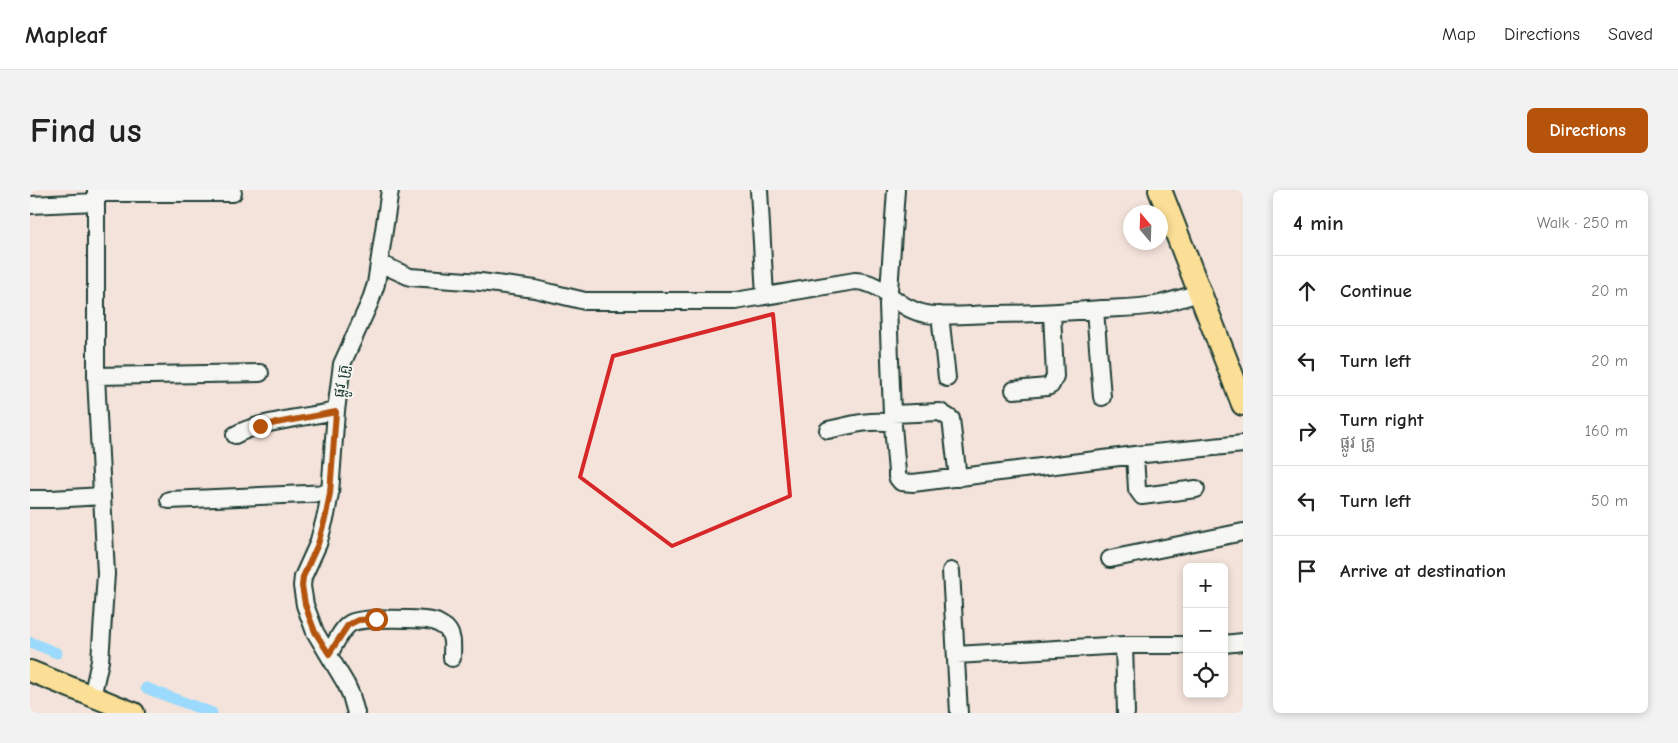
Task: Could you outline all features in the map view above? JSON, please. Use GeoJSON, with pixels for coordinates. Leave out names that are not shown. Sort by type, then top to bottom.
{"type":"FeatureCollection","features":[{"type":"Feature","properties":{"kind":"highway"},"geometry":{"type":"LineString","coordinates":[[1160,190],[1243,404]]}},
{"type":"Feature","properties":{"kind":"main road"},"geometry":{"type":"LineString","coordinates":[[30,671],[101,704],[134,713]]}},
{"type":"Feature","properties":{"kind":"street","name":"ផ្លូវ គ្រូ"},"geometry":{"type":"LineString","coordinates":[[356,713],[349,692],[315,632],[305,604],[302,586],[303,577],[323,530],[330,493],[336,412],[342,364],[374,293],[390,190]]}},
{"type":"Feature","properties":{"kind":"street"},"geometry":{"type":"LineString","coordinates":[[759,190],[765,296]]}},
{"type":"Feature","properties":{"kind":"street"},"geometry":{"type":"LineString","coordinates":[[896,190],[888,295],[888,340],[892,418],[897,472],[901,482],[913,483],[1135,455],[1243,444]]}},
{"type":"Feature","properties":{"kind":"street"},"geometry":{"type":"LineString","coordinates":[[30,205],[96,195],[233,194]]}},
{"type":"Feature","properties":{"kind":"street"},"geometry":{"type":"LineString","coordinates":[[96,195],[96,376],[106,574],[100,661],[101,704]]}},
{"type":"Feature","properties":{"kind":"street"},"geometry":{"type":"LineString","coordinates":[[379,263],[410,277],[481,282],[526,288],[585,300],[735,301],[855,281],[879,287],[906,307],[920,313],[940,315],[1052,313],[1095,310],[1157,304],[1200,293]]}},
{"type":"Feature","properties":{"kind":"street"},"geometry":{"type":"LineString","coordinates":[[1095,310],[1102,397]]}},
{"type":"Feature","properties":{"kind":"street"},"geometry":{"type":"LineString","coordinates":[[1014,390],[1047,387],[1053,382],[1055,376],[1052,313]]}},
{"type":"Feature","properties":{"kind":"street"},"geometry":{"type":"LineString","coordinates":[[940,315],[947,378]]}},
{"type":"Feature","properties":{"kind":"street"},"geometry":{"type":"LineString","coordinates":[[96,376],[260,373]]}},
{"type":"Feature","properties":{"kind":"street"},"geometry":{"type":"LineString","coordinates":[[236,435],[246,429],[336,412]]}},
{"type":"Feature","properties":{"kind":"street"},"geometry":{"type":"LineString","coordinates":[[828,430],[871,421],[940,412],[951,419],[958,478]]}},
{"type":"Feature","properties":{"kind":"street"},"geometry":{"type":"LineString","coordinates":[[1135,455],[1137,489],[1142,496],[1196,490]]}},
{"type":"Feature","properties":{"kind":"street"},"geometry":{"type":"LineString","coordinates":[[169,500],[330,493]]}},
{"type":"Feature","properties":{"kind":"street"},"geometry":{"type":"LineString","coordinates":[[30,499],[102,496]]}},
{"type":"Feature","properties":{"kind":"street"},"geometry":{"type":"LineString","coordinates":[[1110,559],[1243,532]]}},
{"type":"Feature","properties":{"kind":"street"},"geometry":{"type":"LineString","coordinates":[[951,571],[959,713]]}},
{"type":"Feature","properties":{"kind":"street"},"geometry":{"type":"LineString","coordinates":[[329,654],[348,625],[353,621],[376,619],[409,620],[435,622],[444,626],[450,633],[452,658]]}},
{"type":"Feature","properties":{"kind":"street"},"geometry":{"type":"LineString","coordinates":[[1228,644],[1243,642]]}},
{"type":"Feature","properties":{"kind":"street"},"geometry":{"type":"LineString","coordinates":[[956,655],[1124,646],[1183,645]]}},
{"type":"Feature","properties":{"kind":"street"},"geometry":{"type":"LineString","coordinates":[[1124,646],[1126,713]]}},
{"type":"Feature","properties":{"kind":"highlighted area"},"geometry":{"type":"Polygon","coordinates":[[[773,314],[790,496],[672,546],[580,477],[613,356],[773,314]]]}},
{"type":"Feature","properties":{"kind":"waterway"},"geometry":{"type":"LineString","coordinates":[[30,642],[57,653]]}},
{"type":"Feature","properties":{"kind":"waterway"},"geometry":{"type":"LineString","coordinates":[[146,688],[212,713]]}},
{"type":"Feature","properties":{"kind":"route"},"geometry":{"type":"LineString","coordinates":[[260,426],[336,412],[330,493],[323,530],[303,577],[302,586],[305,604],[315,632],[329,654],[338,638],[353,621],[376,619]]}}]}
